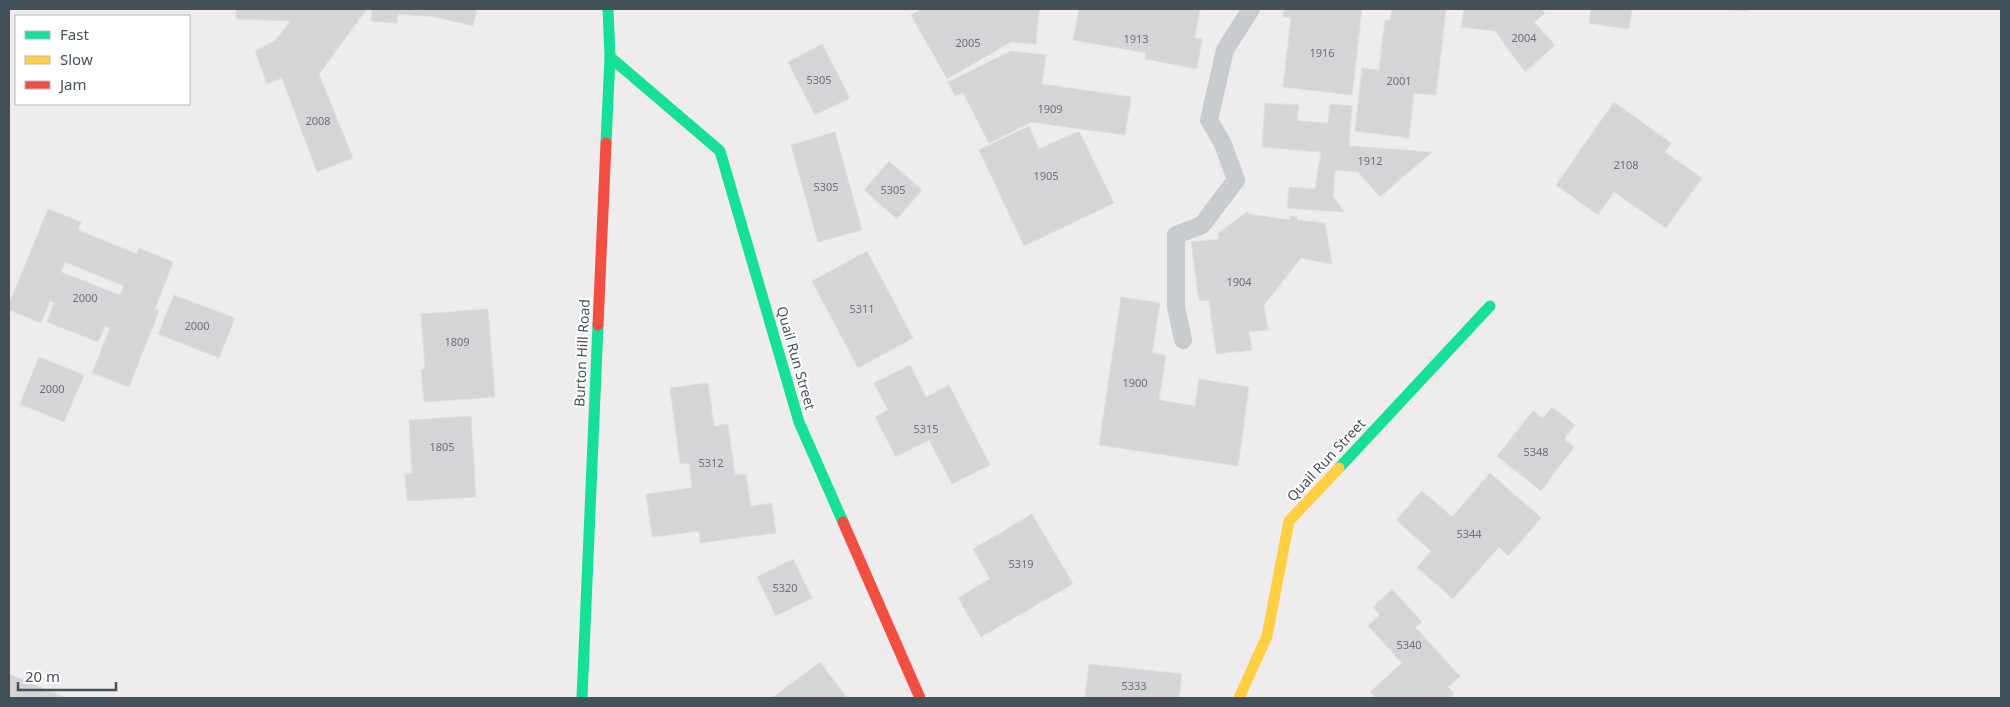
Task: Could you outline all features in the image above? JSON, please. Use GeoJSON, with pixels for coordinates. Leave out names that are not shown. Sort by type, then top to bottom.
{"type":"FeatureCollection","features":[{"type":"Feature","properties":{"kind":"street","name":"Burton Hill Road"},"geometry":{"type":"LineString","coordinates":[[582,698],[610,57],[608,9]]}},
{"type":"Feature","properties":{"kind":"street","name":"Quail Run Street"},"geometry":{"type":"LineString","coordinates":[[610,57],[720,151],[799,422],[920,698]]}},
{"type":"Feature","properties":{"kind":"street","name":"Quail Run Street"},"geometry":{"type":"LineString","coordinates":[[1239,698],[1267,636],[1290,520],[1490,306]]}},
{"type":"Feature","properties":{"kind":"lane"},"geometry":{"type":"LineString","coordinates":[[1183,340],[1176,307],[1176,235],[1202,225],[1236,180],[1222,142],[1209,120],[1225,50],[1251,9]]}},
{"type":"Feature","properties":{"kind":"building"},"geometry":{"type":"Polygon","coordinates":[[[236,9],[477,9],[473,26],[436,17],[398,14],[397,23],[371,21],[372,10],[366,10],[319,74],[353,158],[317,172],[282,78],[267,84],[255,51],[275,41],[290,21],[236,19],[236,9]]]}},
{"type":"Feature","properties":{"kind":"building"},"geometry":{"type":"Polygon","coordinates":[[[922,9],[1039,9],[1036,44],[1011,42],[947,79],[911,15],[922,9]]]}},
{"type":"Feature","properties":{"kind":"building"},"geometry":{"type":"Polygon","coordinates":[[[1079,9],[1200,9],[1195,38],[1202,39],[1197,69],[1145,59],[1146,53],[1073,40],[1079,9]]]}},
{"type":"Feature","properties":{"kind":"building"},"geometry":{"type":"Polygon","coordinates":[[[1284,9],[1362,9],[1352,95],[1283,87],[1291,18],[1283,17],[1284,9]]]}},
{"type":"Feature","properties":{"kind":"building"},"geometry":{"type":"Polygon","coordinates":[[[1392,9],[1446,9],[1436,95],[1414,93],[1409,138],[1355,131],[1362,68],[1379,70],[1385,20],[1390,21],[1392,9]]]}},
{"type":"Feature","properties":{"kind":"building"},"geometry":{"type":"Polygon","coordinates":[[[1464,9],[1541,9],[1545,13],[1534,22],[1555,45],[1525,72],[1495,31],[1461,27],[1464,9]]]}},
{"type":"Feature","properties":{"kind":"building"},"geometry":{"type":"Polygon","coordinates":[[[1591,9],[1632,9],[1629,29],[1589,23],[1591,9]]]}},
{"type":"Feature","properties":{"kind":"building"},"geometry":{"type":"Polygon","coordinates":[[[1721,9],[1746,9],[1746,11],[1721,9]]]}},
{"type":"Feature","properties":{"kind":"building"},"geometry":{"type":"Polygon","coordinates":[[[822,44],[850,98],[815,115],[788,62],[822,44]]]}},
{"type":"Feature","properties":{"kind":"building"},"geometry":{"type":"Polygon","coordinates":[[[1011,51],[1046,55],[1042,84],[1131,97],[1125,135],[1031,122],[989,143],[963,93],[955,96],[948,82],[1011,51]]]}},
{"type":"Feature","properties":{"kind":"building"},"geometry":{"type":"Polygon","coordinates":[[[1614,102],[1671,143],[1665,152],[1702,178],[1666,228],[1614,192],[1598,215],[1556,185],[1614,102]]]}},
{"type":"Feature","properties":{"kind":"building"},"geometry":{"type":"Polygon","coordinates":[[[1265,103],[1299,105],[1297,121],[1328,123],[1330,104],[1352,106],[1349,146],[1432,152],[1380,197],[1358,172],[1335,170],[1333,196],[1344,212],[1287,208],[1289,187],[1315,189],[1321,152],[1262,147],[1265,103]]]}},
{"type":"Feature","properties":{"kind":"building"},"geometry":{"type":"Polygon","coordinates":[[[1029,126],[1039,149],[1079,131],[1114,203],[1024,246],[979,150],[1029,126]]]}},
{"type":"Feature","properties":{"kind":"building"},"geometry":{"type":"Polygon","coordinates":[[[835,132],[862,230],[818,242],[791,145],[835,132]]]}},
{"type":"Feature","properties":{"kind":"building"},"geometry":{"type":"Polygon","coordinates":[[[889,161],[922,190],[897,219],[864,190],[889,161]]]}},
{"type":"Feature","properties":{"kind":"building"},"geometry":{"type":"Polygon","coordinates":[[[48,209],[81,222],[78,230],[137,254],[139,248],[173,262],[155,309],[159,311],[129,387],[92,373],[110,328],[105,326],[98,342],[47,322],[54,303],[50,301],[41,323],[9,310],[9,304],[48,209]],[[65,262],[61,272],[120,295],[124,286],[65,262]]]}},
{"type":"Feature","properties":{"kind":"building"},"geometry":{"type":"Polygon","coordinates":[[[1247,212],[1248,214],[1290,220],[1290,216],[1297,217],[1297,220],[1325,223],[1332,264],[1301,258],[1264,305],[1268,330],[1249,332],[1252,350],[1216,354],[1209,300],[1199,301],[1191,242],[1219,239],[1218,233],[1247,212]]]}},
{"type":"Feature","properties":{"kind":"building"},"geometry":{"type":"Polygon","coordinates":[[[867,251],[913,338],[858,368],[812,281],[867,251]]]}},
{"type":"Feature","properties":{"kind":"building"},"geometry":{"type":"Polygon","coordinates":[[[174,295],[235,318],[219,358],[158,334],[174,295]]]}},
{"type":"Feature","properties":{"kind":"building"},"geometry":{"type":"Polygon","coordinates":[[[1121,297],[1160,303],[1152,353],[1166,355],[1159,400],[1195,406],[1199,379],[1249,387],[1238,466],[1099,445],[1121,297]]]}},
{"type":"Feature","properties":{"kind":"building"},"geometry":{"type":"Polygon","coordinates":[[[488,309],[495,397],[424,402],[421,369],[425,369],[421,314],[488,309]]]}},
{"type":"Feature","properties":{"kind":"building"},"geometry":{"type":"Polygon","coordinates":[[[39,357],[84,375],[64,422],[20,404],[39,357]]]}},
{"type":"Feature","properties":{"kind":"building"},"geometry":{"type":"Polygon","coordinates":[[[910,365],[926,397],[949,385],[990,465],[952,484],[929,440],[896,457],[875,417],[888,410],[874,383],[910,365]]]}},
{"type":"Feature","properties":{"kind":"building"},"geometry":{"type":"Polygon","coordinates":[[[708,383],[714,426],[728,424],[735,475],[746,474],[751,506],[772,503],[776,533],[700,543],[699,531],[652,537],[646,494],[692,488],[689,463],[680,464],[670,388],[708,383]]]}},
{"type":"Feature","properties":{"kind":"building"},"geometry":{"type":"Polygon","coordinates":[[[1552,407],[1575,425],[1564,439],[1574,447],[1541,491],[1497,456],[1533,411],[1543,418],[1552,407]]]}},
{"type":"Feature","properties":{"kind":"building"},"geometry":{"type":"Polygon","coordinates":[[[471,416],[476,497],[407,501],[405,474],[412,474],[409,420],[471,416]]]}},
{"type":"Feature","properties":{"kind":"building"},"geometry":{"type":"Polygon","coordinates":[[[1490,473],[1541,518],[1508,556],[1499,547],[1453,599],[1417,567],[1431,551],[1396,520],[1422,491],[1452,517],[1490,473]]]}},
{"type":"Feature","properties":{"kind":"building"},"geometry":{"type":"Polygon","coordinates":[[[1032,514],[1073,584],[981,637],[958,598],[990,579],[973,549],[1032,514]]]}},
{"type":"Feature","properties":{"kind":"building"},"geometry":{"type":"Polygon","coordinates":[[[793,559],[812,598],[776,616],[757,577],[793,559]]]}},
{"type":"Feature","properties":{"kind":"building"},"geometry":{"type":"Polygon","coordinates":[[[1392,589],[1422,622],[1415,627],[1460,676],[1448,687],[1454,694],[1449,698],[1376,698],[1370,692],[1402,663],[1368,626],[1380,615],[1373,607],[1392,589]]]}},
{"type":"Feature","properties":{"kind":"building"},"geometry":{"type":"Polygon","coordinates":[[[820,662],[847,698],[772,698],[820,662]]]}},
{"type":"Feature","properties":{"kind":"building"},"geometry":{"type":"Polygon","coordinates":[[[1089,664],[1182,674],[1179,698],[1085,698],[1089,664]]]}},
{"type":"Feature","properties":{"kind":"building"},"geometry":{"type":"Polygon","coordinates":[[[9,674],[66,698],[9,698],[9,674]]]}},
{"type":"Feature","properties":{"kind":"traffic: fast"},"geometry":{"type":"LineString","coordinates":[[606,143],[610,57],[608,9]]}},
{"type":"Feature","properties":{"kind":"traffic: fast"},"geometry":{"type":"LineString","coordinates":[[610,57],[720,151],[799,422],[843,522]]}},
{"type":"Feature","properties":{"kind":"traffic: fast"},"geometry":{"type":"LineString","coordinates":[[1339,468],[1490,306]]}},
{"type":"Feature","properties":{"kind":"traffic: fast"},"geometry":{"type":"LineString","coordinates":[[582,698],[598,325]]}},
{"type":"Feature","properties":{"kind":"traffic: slow"},"geometry":{"type":"LineString","coordinates":[[1239,698],[1267,636],[1289,521],[1339,468]]}},
{"type":"Feature","properties":{"kind":"traffic: jam"},"geometry":{"type":"LineString","coordinates":[[598,325],[606,143]]}},
{"type":"Feature","properties":{"kind":"traffic: jam"},"geometry":{"type":"LineString","coordinates":[[843,522],[920,698]]}}]}
